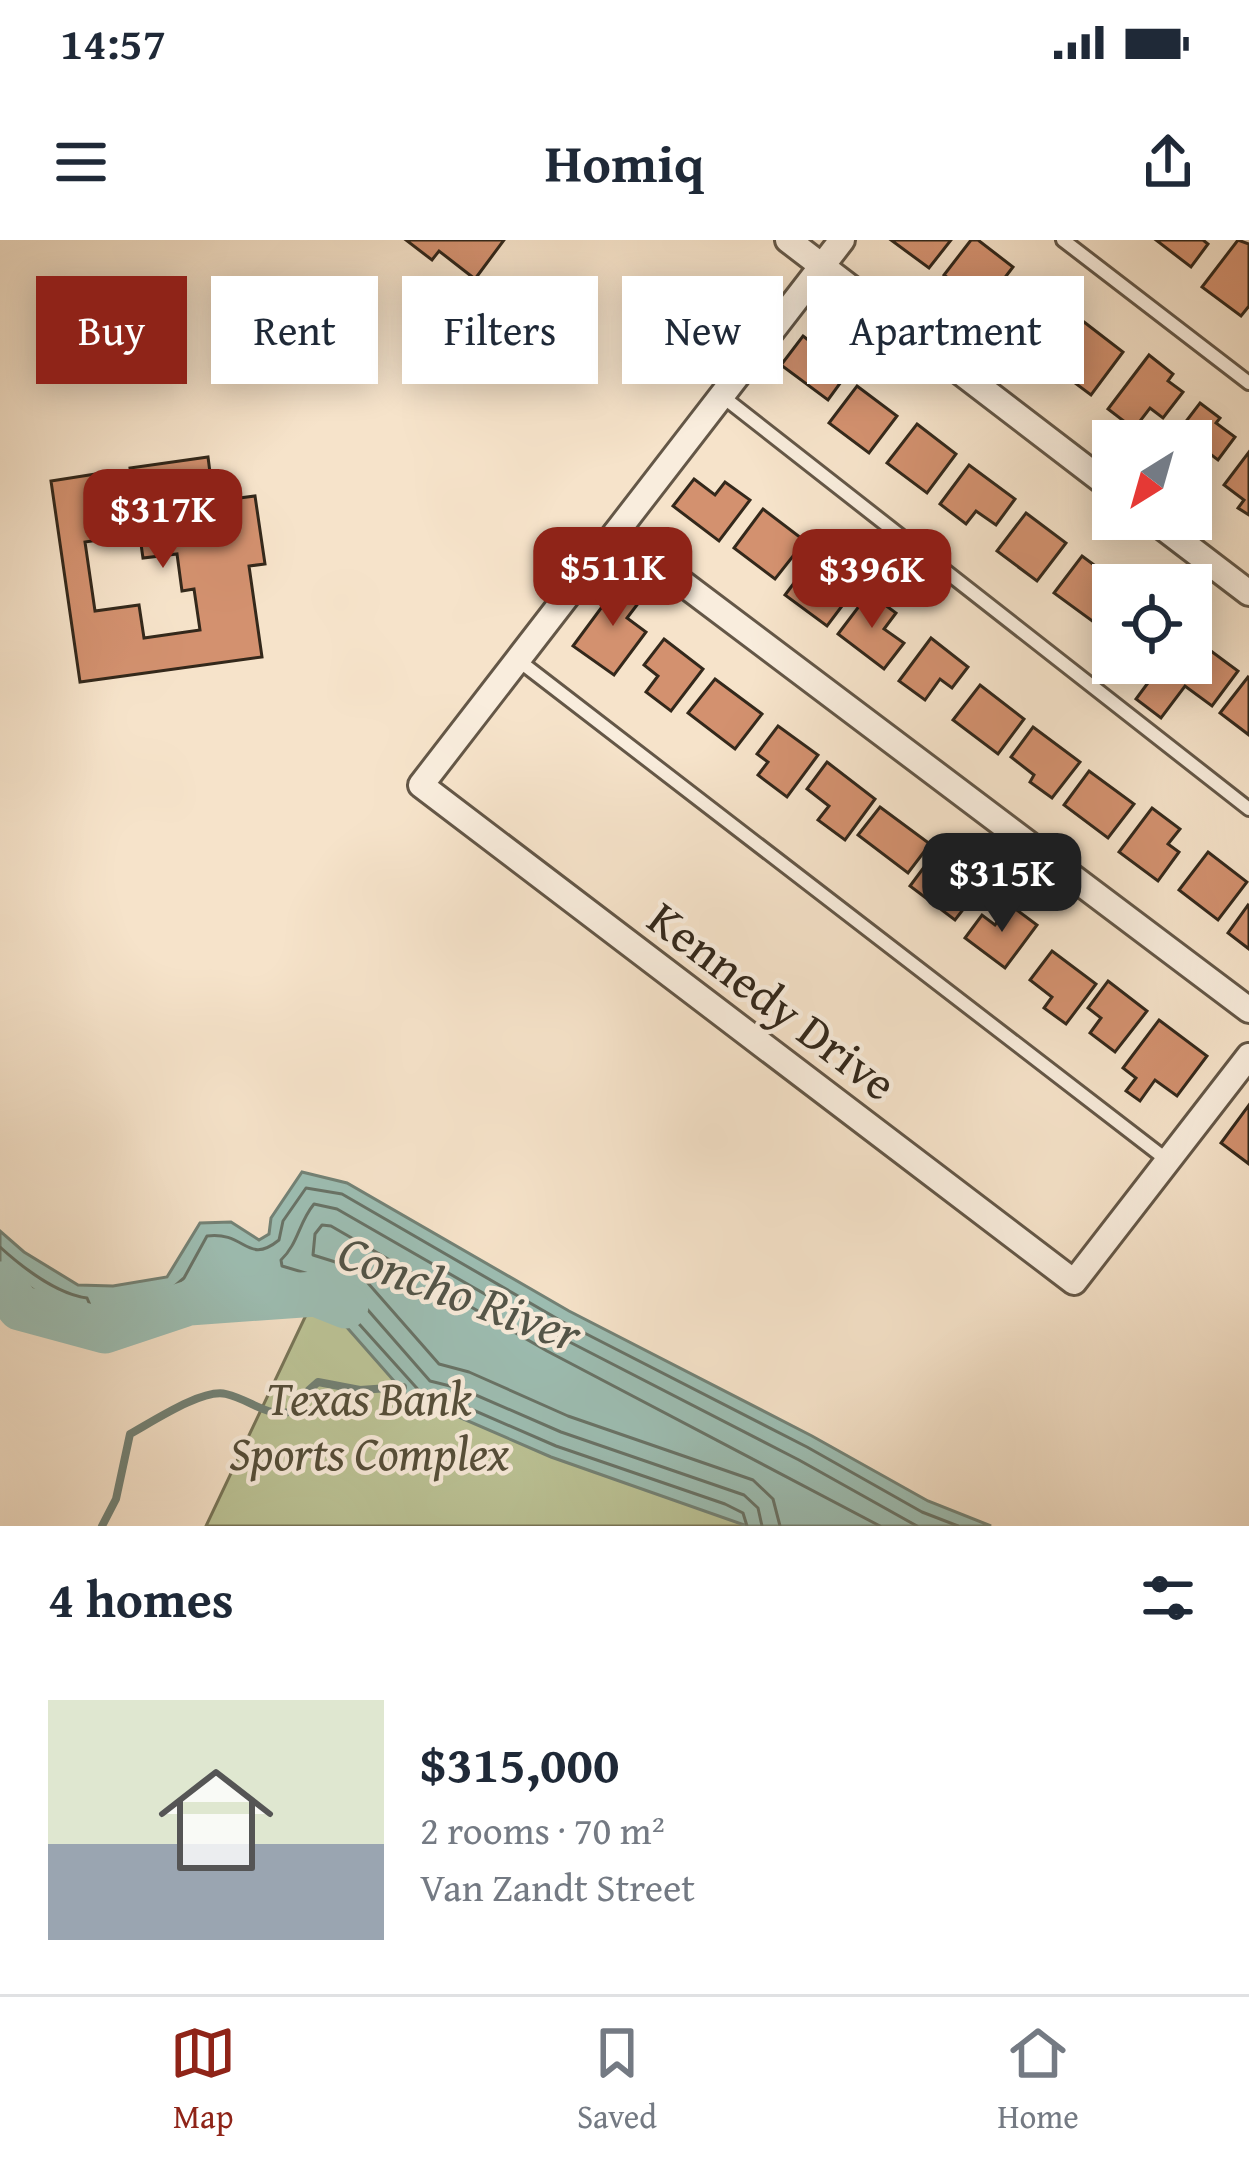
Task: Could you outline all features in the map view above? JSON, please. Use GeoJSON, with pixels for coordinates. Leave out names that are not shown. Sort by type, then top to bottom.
{"type":"FeatureCollection","features":[{"type":"Feature","properties":{"kind":"street"},"geometry":{"type":"LineString","coordinates":[[788,240],[1092,473]]}},
{"type":"Feature","properties":{"kind":"street"},"geometry":{"type":"LineString","coordinates":[[518,660],[842,240]]}},
{"type":"Feature","properties":{"kind":"street"},"geometry":{"type":"LineString","coordinates":[[616,533],[1249,1010]]}},
{"type":"Feature","properties":{"kind":"street"},"geometry":{"type":"LineString","coordinates":[[1180,540],[1249,593]]}},
{"type":"Feature","properties":{"kind":"street","name":"Kennedy Drive"},"geometry":{"type":"LineString","coordinates":[[518,660],[421,785],[1074,1282],[1168,1161]]}},
{"type":"Feature","properties":{"kind":"street"},"geometry":{"type":"LineString","coordinates":[[1168,1161],[1249,1056]]}},
{"type":"Feature","properties":{"kind":"lane"},"geometry":{"type":"LineString","coordinates":[[1063,240],[1249,383]]}},
{"type":"Feature","properties":{"kind":"lane"},"geometry":{"type":"LineString","coordinates":[[722,396],[1249,809]]}},
{"type":"Feature","properties":{"kind":"lane"},"geometry":{"type":"LineString","coordinates":[[518,660],[1168,1161]]}},
{"type":"Feature","properties":{"kind":"green space","name":"Texas Bank Sports Complex"},"geometry":{"type":"Polygon","coordinates":[[[316,1294],[874,1526],[206,1526],[316,1294]]]}},
{"type":"Feature","properties":{"kind":"water"},"geometry":{"type":"Polygon","coordinates":[[[302,1172],[347,1183],[569,1311],[928,1501],[991,1526],[747,1526],[551,1457],[452,1414],[416,1406],[329,1307],[275,1293],[164,1314],[72,1322],[38,1308],[0,1282],[0,1231],[24,1252],[78,1285],[113,1286],[167,1277],[200,1223],[231,1222],[259,1240],[269,1234],[271,1218],[302,1172]]]}},
{"type":"Feature","properties":{"kind":"building"},"geometry":{"type":"Polygon","coordinates":[[[406,240],[504,240],[477,276],[439,251],[432,260],[406,240]]]}},
{"type":"Feature","properties":{"kind":"building"},"geometry":{"type":"Polygon","coordinates":[[[891,240],[951,240],[929,268],[891,240]]]}},
{"type":"Feature","properties":{"kind":"building"},"geometry":{"type":"Polygon","coordinates":[[[971,240],[978,240],[1013,267],[1006,276],[944,275],[971,240]]]}},
{"type":"Feature","properties":{"kind":"building"},"geometry":{"type":"Polygon","coordinates":[[[1156,240],[1203,240],[1208,244],[1191,267],[1156,240]]]}},
{"type":"Feature","properties":{"kind":"building"},"geometry":{"type":"Polygon","coordinates":[[[1238,240],[1249,244],[1249,306],[1241,316],[1202,287],[1238,240]]]}},
{"type":"Feature","properties":{"kind":"building"},"geometry":{"type":"Polygon","coordinates":[[[1084,322],[1123,352],[1091,395],[1076,384],[1084,384],[1084,322]]]}},
{"type":"Feature","properties":{"kind":"building"},"geometry":{"type":"Polygon","coordinates":[[[803,336],[807,339],[807,384],[840,384],[828,400],[783,366],[803,336]]]}},
{"type":"Feature","properties":{"kind":"building"},"geometry":{"type":"Polygon","coordinates":[[[1149,355],[1173,374],[1168,381],[1183,392],[1163,418],[1150,408],[1141,420],[1122,420],[1108,409],[1149,355]]]}},
{"type":"Feature","properties":{"kind":"building"},"geometry":{"type":"Polygon","coordinates":[[[857,386],[897,416],[869,453],[829,423],[857,386]]]}},
{"type":"Feature","properties":{"kind":"building"},"geometry":{"type":"Polygon","coordinates":[[[1200,403],[1235,437],[1218,460],[1212,455],[1212,420],[1187,420],[1200,403]]]}},
{"type":"Feature","properties":{"kind":"building"},"geometry":{"type":"Polygon","coordinates":[[[917,424],[956,454],[927,493],[887,463],[917,424]]]}},
{"type":"Feature","properties":{"kind":"building"},"geometry":{"type":"Polygon","coordinates":[[[1249,452],[1249,515],[1238,508],[1244,500],[1224,485],[1249,452]]]}},
{"type":"Feature","properties":{"kind":"building"},"geometry":{"type":"Polygon","coordinates":[[[208,457],[212,488],[203,489],[207,513],[226,511],[224,500],[255,496],[265,564],[249,566],[262,657],[80,682],[51,481],[102,473],[112,538],[85,542],[95,611],[139,605],[144,638],[200,630],[194,589],[182,591],[177,554],[143,558],[130,468],[208,457]]]}},
{"type":"Feature","properties":{"kind":"building"},"geometry":{"type":"Polygon","coordinates":[[[969,465],[1015,499],[996,525],[976,511],[966,524],[940,504],[969,465]]]}},
{"type":"Feature","properties":{"kind":"building"},"geometry":{"type":"Polygon","coordinates":[[[694,479],[715,495],[725,482],[750,500],[719,541],[673,506],[694,479]]]}},
{"type":"Feature","properties":{"kind":"building"},"geometry":{"type":"Polygon","coordinates":[[[763,509],[805,541],[775,579],[734,548],[763,509]]]}},
{"type":"Feature","properties":{"kind":"building"},"geometry":{"type":"Polygon","coordinates":[[[1026,513],[1066,543],[1037,581],[997,551],[1026,513]]]}},
{"type":"Feature","properties":{"kind":"building"},"geometry":{"type":"Polygon","coordinates":[[[818,551],[847,572],[835,589],[848,598],[827,626],[785,595],[818,551]]]}},
{"type":"Feature","properties":{"kind":"building"},"geometry":{"type":"Polygon","coordinates":[[[1082,556],[1093,564],[1092,621],[1054,593],[1082,556]]]}},
{"type":"Feature","properties":{"kind":"building"},"geometry":{"type":"Polygon","coordinates":[[[624,577],[646,593],[627,618],[646,632],[614,675],[573,646],[624,577]]]}},
{"type":"Feature","properties":{"kind":"building"},"geometry":{"type":"Polygon","coordinates":[[[869,593],[896,613],[884,629],[904,643],[884,669],[838,634],[869,593]]]}},
{"type":"Feature","properties":{"kind":"building"},"geometry":{"type":"Polygon","coordinates":[[[931,638],[968,667],[952,688],[940,679],[925,700],[899,681],[931,638]]]}},
{"type":"Feature","properties":{"kind":"building"},"geometry":{"type":"Polygon","coordinates":[[[664,639],[703,669],[671,711],[646,692],[658,676],[644,665],[664,639]]]}},
{"type":"Feature","properties":{"kind":"building"},"geometry":{"type":"Polygon","coordinates":[[[1212,652],[1238,671],[1212,706],[1185,686],[1161,718],[1136,699],[1147,684],[1212,684],[1212,652]]]}},
{"type":"Feature","properties":{"kind":"building"},"geometry":{"type":"Polygon","coordinates":[[[1249,678],[1249,735],[1220,713],[1249,678]]]}},
{"type":"Feature","properties":{"kind":"building"},"geometry":{"type":"Polygon","coordinates":[[[715,679],[762,714],[735,749],[688,713],[715,679]]]}},
{"type":"Feature","properties":{"kind":"building"},"geometry":{"type":"Polygon","coordinates":[[[980,685],[1024,719],[998,754],[953,720],[980,685]]]}},
{"type":"Feature","properties":{"kind":"building"},"geometry":{"type":"Polygon","coordinates":[[[778,726],[818,755],[787,797],[758,775],[768,762],[757,754],[778,726]]]}},
{"type":"Feature","properties":{"kind":"building"},"geometry":{"type":"Polygon","coordinates":[[[1033,727],[1080,762],[1052,798],[1030,782],[1034,775],[1011,757],[1033,727]]]}},
{"type":"Feature","properties":{"kind":"building"},"geometry":{"type":"Polygon","coordinates":[[[827,762],[875,799],[845,840],[818,820],[829,806],[807,789],[827,762]]]}},
{"type":"Feature","properties":{"kind":"building"},"geometry":{"type":"Polygon","coordinates":[[[1089,771],[1134,804],[1108,838],[1064,805],[1089,771]]]}},
{"type":"Feature","properties":{"kind":"building"},"geometry":{"type":"Polygon","coordinates":[[[880,807],[930,844],[908,873],[858,835],[880,807]]]}},
{"type":"Feature","properties":{"kind":"building"},"geometry":{"type":"Polygon","coordinates":[[[1152,808],[1180,829],[1168,844],[1179,852],[1158,881],[1119,852],[1152,808]]]}},
{"type":"Feature","properties":{"kind":"building"},"geometry":{"type":"Polygon","coordinates":[[[936,851],[982,885],[955,920],[910,886],[936,851]]]}},
{"type":"Feature","properties":{"kind":"building"},"geometry":{"type":"Polygon","coordinates":[[[1208,852],[1247,882],[1218,920],[1179,890],[1208,852]]]}},
{"type":"Feature","properties":{"kind":"building"},"geometry":{"type":"Polygon","coordinates":[[[1010,905],[1037,925],[1005,968],[965,938],[982,915],[995,925],[1010,905]]]}},
{"type":"Feature","properties":{"kind":"building"},"geometry":{"type":"Polygon","coordinates":[[[1249,906],[1249,949],[1228,933],[1249,906]]]}},
{"type":"Feature","properties":{"kind":"building"},"geometry":{"type":"Polygon","coordinates":[[[1052,951],[1096,984],[1066,1024],[1044,1008],[1052,997],[1030,980],[1052,951]]]}},
{"type":"Feature","properties":{"kind":"building"},"geometry":{"type":"Polygon","coordinates":[[[1108,981],[1147,1011],[1115,1052],[1090,1033],[1101,1018],[1088,1008],[1108,981]]]}},
{"type":"Feature","properties":{"kind":"building"},"geometry":{"type":"Polygon","coordinates":[[[1159,1020],[1207,1056],[1177,1096],[1155,1080],[1140,1101],[1126,1091],[1136,1078],[1123,1068],[1159,1020]]]}},
{"type":"Feature","properties":{"kind":"building"},"geometry":{"type":"Polygon","coordinates":[[[1249,1105],[1249,1164],[1221,1143],[1249,1105]]]}},
{"type":"Feature","properties":{"kind":"waterway","name":"Concho River"},"geometry":{"type":"LineString","coordinates":[[0,1284],[20,1308],[105,1331],[189,1303],[316,1294],[346,1306]]}},
{"type":"Feature","properties":{"kind":"waterway"},"geometry":{"type":"LineString","coordinates":[[102,1526],[116,1499],[130,1434],[191,1401],[226,1394],[278,1413],[298,1410],[318,1382],[360,1390],[403,1387]]}}]}
